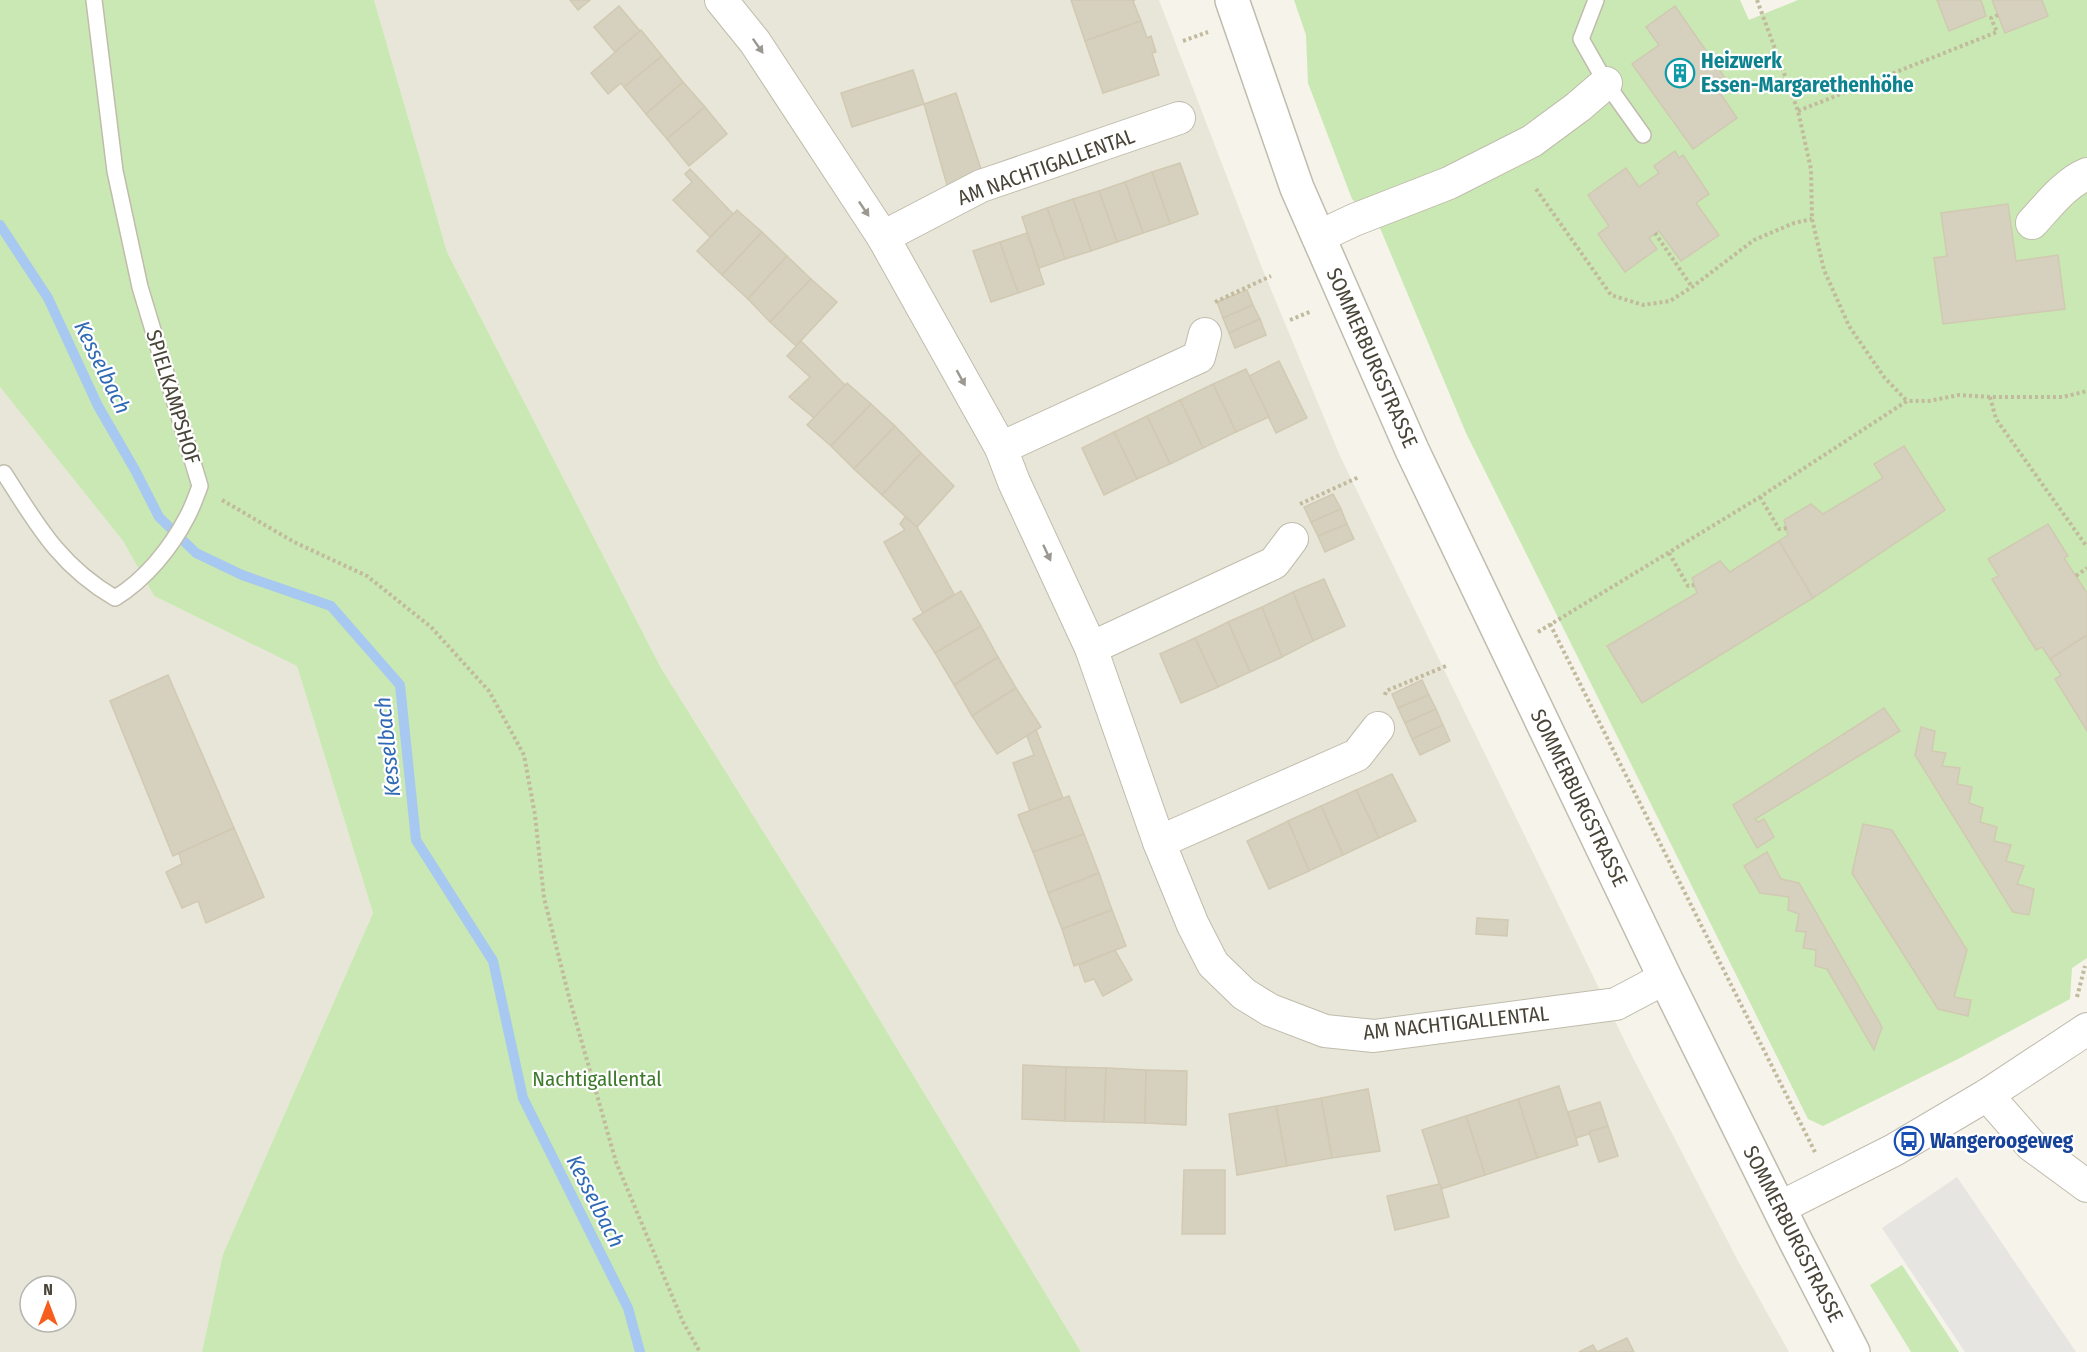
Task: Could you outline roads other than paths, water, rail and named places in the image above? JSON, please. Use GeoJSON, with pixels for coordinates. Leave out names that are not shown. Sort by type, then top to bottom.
{"type":"FeatureCollection","features":[{"type":"Feature","properties":{"kind":"street","name":"AM NACHTIGALLENTAL"},"geometry":{"type":"LineString","coordinates":[[721,0],[755,42],[883,237],[1001,448],[1014,482],[1091,648],[1159,842],[1192,925],[1214,964],[1244,994],[1270,1010],[1326,1031],[1374,1036],[1616,1004],[1665,978]]}},
{"type":"Feature","properties":{"kind":"street","name":"SOMMERBURGSTRASSE"},"geometry":{"type":"LineString","coordinates":[[1232,0],[1297,188],[1412,450],[1665,978],[1853,1352]]}},
{"type":"Feature","properties":{"kind":"street"},"geometry":{"type":"LineString","coordinates":[[1318,237],[1354,220],[1449,183],[1533,141],[1606,83]]}},
{"type":"Feature","properties":{"kind":"street","name":"AM NACHTIGALLENTAL"},"geometry":{"type":"LineString","coordinates":[[883,237],[981,186],[1179,118]]}},
{"type":"Feature","properties":{"kind":"street"},"geometry":{"type":"LineString","coordinates":[[2032,224],[2055,198],[2079,177],[2087,174]]}},
{"type":"Feature","properties":{"kind":"street"},"geometry":{"type":"LineString","coordinates":[[1001,448],[1199,357],[1206,334]]}},
{"type":"Feature","properties":{"kind":"street"},"geometry":{"type":"LineString","coordinates":[[1091,648],[1274,563],[1292,539]]}},
{"type":"Feature","properties":{"kind":"street"},"geometry":{"type":"LineString","coordinates":[[1159,842],[1357,755],[1378,728]]}},
{"type":"Feature","properties":{"kind":"street"},"geometry":{"type":"LineString","coordinates":[[1779,1208],[1894,1150],[1987,1095],[2087,1029]]}},
{"type":"Feature","properties":{"kind":"street"},"geometry":{"type":"LineString","coordinates":[[1987,1095],[2031,1145],[2087,1185]]}},
{"type":"Feature","properties":{"kind":"lane","name":"SPIELKAMPSHOF"},"geometry":{"type":"LineString","coordinates":[[4,473],[46,538],[70,565],[96,587],[115,598],[134,587],[169,544],[187,518],[200,486],[144,298],[115,171],[94,0]]}},
{"type":"Feature","properties":{"kind":"lane"},"geometry":{"type":"LineString","coordinates":[[1596,0],[1581,39],[1606,83],[1643,135]]}},
{"type":"Feature","properties":{"kind":"waterway","name":"Kesselbach"},"geometry":{"type":"LineString","coordinates":[[0,225],[48,298],[98,406],[159,517],[196,553],[242,575],[331,606],[400,685],[416,840],[493,961],[523,1098],[628,1308],[640,1352]]}},
{"type":"Feature","properties":{"kind":"place","name":"Heizwerk Essen-Margarethenhöhe"},"geometry":{"type":"Point","coordinates":[1680,73]}},
{"type":"Feature","properties":{"kind":"place","name":"Wangeroogeweg"},"geometry":{"type":"Point","coordinates":[1909,1141]}},
{"type":"Feature","properties":{"kind":"park label","name":"Nachtigallental"},"geometry":{"type":"Point","coordinates":[597,1079]}}]}
